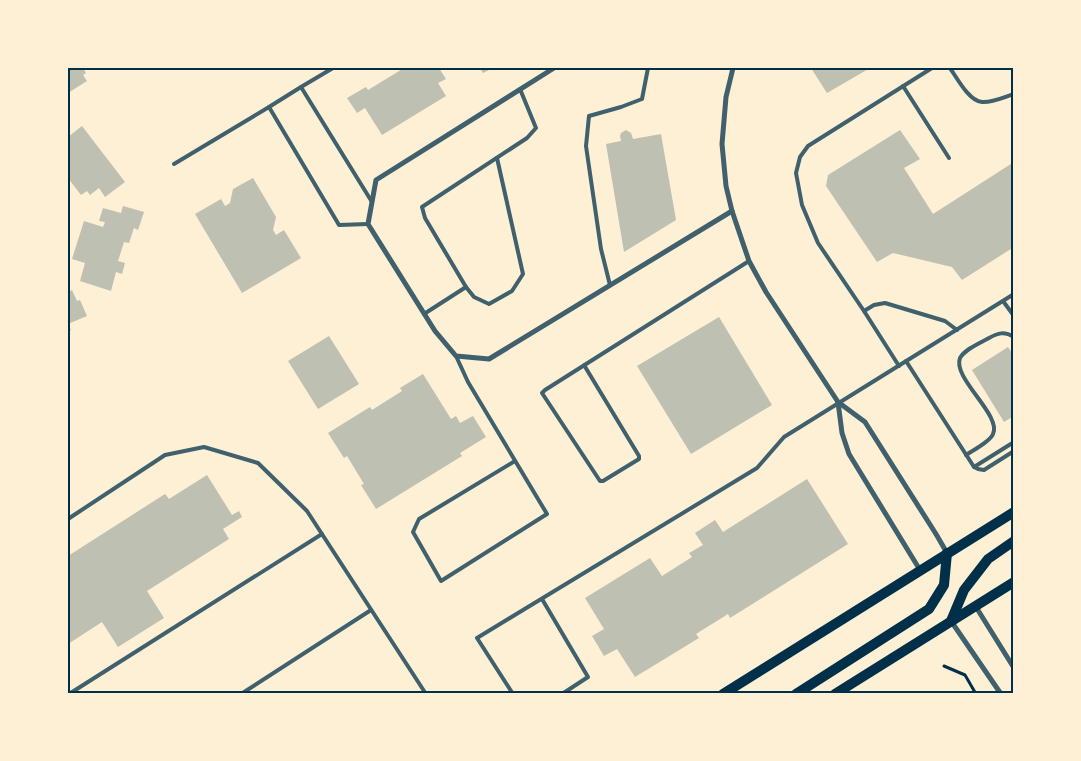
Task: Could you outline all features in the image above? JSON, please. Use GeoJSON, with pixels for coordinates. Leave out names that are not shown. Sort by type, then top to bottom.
{"type":"FeatureCollection","features":[{"type":"Feature","properties":{"kind":"main road"},"geometry":{"type":"LineString","coordinates":[[723,694],[1014,512]]}},
{"type":"Feature","properties":{"kind":"main road"},"geometry":{"type":"LineString","coordinates":[[951,621],[964,590],[988,559],[1014,542]]}},
{"type":"Feature","properties":{"kind":"main road"},"geometry":{"type":"LineString","coordinates":[[796,694],[929,609],[944,585],[947,553]]}},
{"type":"Feature","properties":{"kind":"main road"},"geometry":{"type":"LineString","coordinates":[[835,694],[1014,582]]}},
{"type":"Feature","properties":{"kind":"street"},"geometry":{"type":"LineString","coordinates":[[554,68],[376,180],[368,224],[435,331],[456,356],[489,359],[732,211]]}},
{"type":"Feature","properties":{"kind":"street"},"geometry":{"type":"LineString","coordinates":[[733,68],[726,97],[722,144],[726,186],[732,211],[749,261],[766,292],[838,402],[865,422],[947,553]]}},
{"type":"Feature","properties":{"kind":"street"},"geometry":{"type":"LineString","coordinates":[[838,402],[842,433],[849,454],[920,570]]}},
{"type":"Feature","properties":{"kind":"street"},"geometry":{"type":"LineString","coordinates":[[975,606],[1014,668]]}},
{"type":"Feature","properties":{"kind":"street"},"geometry":{"type":"LineString","coordinates":[[951,621],[1001,694]]}},
{"type":"Feature","properties":{"kind":"lane"},"geometry":{"type":"LineString","coordinates":[[174,164],[333,68]]}},
{"type":"Feature","properties":{"kind":"lane"},"geometry":{"type":"LineString","coordinates":[[610,285],[601,249],[586,146],[589,116],[642,99],[648,68]]}},
{"type":"Feature","properties":{"kind":"lane"},"geometry":{"type":"LineString","coordinates":[[898,366],[818,243],[802,205],[796,173],[800,157],[808,146],[932,68]]}},
{"type":"Feature","properties":{"kind":"lane"},"geometry":{"type":"LineString","coordinates":[[950,68],[973,99],[982,102],[1014,94]]}},
{"type":"Feature","properties":{"kind":"lane"},"geometry":{"type":"LineString","coordinates":[[903,86],[949,158]]}},
{"type":"Feature","properties":{"kind":"lane"},"geometry":{"type":"LineString","coordinates":[[302,87],[372,202]]}},
{"type":"Feature","properties":{"kind":"lane"},"geometry":{"type":"LineString","coordinates":[[497,158],[524,274],[512,291],[489,304],[474,297],[466,288],[425,218],[422,207],[527,138],[536,128],[520,89]]}},
{"type":"Feature","properties":{"kind":"lane"},"geometry":{"type":"LineString","coordinates":[[269,108],[339,225],[368,224]]}},
{"type":"Feature","properties":{"kind":"lane"},"geometry":{"type":"LineString","coordinates":[[584,365],[639,456],[639,459],[603,481],[600,481],[542,393],[584,365],[749,261]]}},
{"type":"Feature","properties":{"kind":"lane"},"geometry":{"type":"LineString","coordinates":[[424,314],[466,288]]}},
{"type":"Feature","properties":{"kind":"lane"},"geometry":{"type":"LineString","coordinates":[[513,694],[477,638],[757,468],[784,436],[1014,294]]}},
{"type":"Feature","properties":{"kind":"lane"},"geometry":{"type":"LineString","coordinates":[[1003,300],[1014,316]]}},
{"type":"Feature","properties":{"kind":"lane"},"geometry":{"type":"LineString","coordinates":[[864,311],[885,303],[945,321],[957,330]]}},
{"type":"Feature","properties":{"kind":"lane"},"geometry":{"type":"LineString","coordinates":[[966,455],[994,434],[994,426],[991,417],[959,367],[960,358],[966,351],[998,333],[1006,333],[1014,337]]}},
{"type":"Feature","properties":{"kind":"lane"},"geometry":{"type":"LineString","coordinates":[[456,356],[468,382],[516,461],[548,514],[441,582],[413,532],[419,519],[516,461]]}},
{"type":"Feature","properties":{"kind":"lane"},"geometry":{"type":"LineString","coordinates":[[906,361],[974,467],[984,470],[1014,451]]}},
{"type":"Feature","properties":{"kind":"lane"},"geometry":{"type":"LineString","coordinates":[[974,467],[1014,442]]}},
{"type":"Feature","properties":{"kind":"lane"},"geometry":{"type":"LineString","coordinates":[[68,519],[165,455],[204,447],[258,463],[307,510],[426,694]]}},
{"type":"Feature","properties":{"kind":"lane"},"geometry":{"type":"LineString","coordinates":[[69,694],[322,534]]}},
{"type":"Feature","properties":{"kind":"lane"},"geometry":{"type":"LineString","coordinates":[[542,599],[588,676],[562,694]]}},
{"type":"Feature","properties":{"kind":"lane"},"geometry":{"type":"LineString","coordinates":[[241,694],[371,610]]}},
{"type":"Feature","properties":{"kind":"lane"},"geometry":{"type":"LineString","coordinates":[[250,687],[254,694]]}},
{"type":"Feature","properties":{"kind":"path"},"geometry":{"type":"LineString","coordinates":[[944,666],[965,675],[976,694]]}},
{"type":"Feature","properties":{"kind":"building"},"geometry":{"type":"Polygon","coordinates":[[[68,68],[83,68],[86,73],[83,75],[87,81],[68,93],[68,68]]]}},
{"type":"Feature","properties":{"kind":"building"},"geometry":{"type":"Polygon","coordinates":[[[404,68],[439,68],[446,79],[438,83],[446,96],[382,135],[365,108],[357,113],[347,98],[366,87],[368,90],[404,68]]]}},
{"type":"Feature","properties":{"kind":"building"},"geometry":{"type":"Polygon","coordinates":[[[480,68],[493,68],[483,73],[480,68]]]}},
{"type":"Feature","properties":{"kind":"building"},"geometry":{"type":"Polygon","coordinates":[[[811,68],[870,68],[827,93],[811,68]]]}},
{"type":"Feature","properties":{"kind":"building"},"geometry":{"type":"Polygon","coordinates":[[[82,126],[125,182],[105,197],[99,188],[90,195],[87,191],[81,195],[68,178],[68,137],[82,126]]]}},
{"type":"Feature","properties":{"kind":"building"},"geometry":{"type":"Polygon","coordinates":[[[626,130],[631,133],[633,139],[661,134],[676,220],[624,252],[606,144],[621,141],[621,133],[626,130]]]}},
{"type":"Feature","properties":{"kind":"building"},"geometry":{"type":"Polygon","coordinates":[[[900,130],[920,159],[904,168],[933,214],[1014,162],[1014,247],[962,280],[952,267],[893,253],[877,262],[826,186],[828,175],[900,130]]]}},
{"type":"Feature","properties":{"kind":"building"},"geometry":{"type":"Polygon","coordinates":[[[253,178],[276,217],[273,230],[276,235],[284,230],[301,258],[242,293],[195,214],[221,199],[225,206],[230,203],[233,189],[253,178]]]}},
{"type":"Feature","properties":{"kind":"building"},"geometry":{"type":"Polygon","coordinates":[[[123,206],[144,212],[138,230],[134,228],[129,243],[124,242],[118,261],[125,263],[122,274],[116,272],[111,291],[80,281],[85,263],[72,259],[84,221],[103,227],[105,222],[99,221],[103,208],[121,213],[123,206]]]}},
{"type":"Feature","properties":{"kind":"building"},"geometry":{"type":"Polygon","coordinates":[[[72,290],[77,301],[80,300],[87,316],[68,324],[68,292],[72,290]]]}},
{"type":"Feature","properties":{"kind":"building"},"geometry":{"type":"Polygon","coordinates":[[[719,317],[772,405],[691,454],[637,366],[719,317]]]}},
{"type":"Feature","properties":{"kind":"building"},"geometry":{"type":"Polygon","coordinates":[[[329,336],[359,384],[318,409],[288,361],[329,336]]]}},
{"type":"Feature","properties":{"kind":"building"},"geometry":{"type":"Polygon","coordinates":[[[1008,347],[1014,356],[1014,416],[1004,422],[972,370],[1008,347]]]}},
{"type":"Feature","properties":{"kind":"building"},"geometry":{"type":"Polygon","coordinates":[[[423,374],[451,419],[456,416],[460,423],[473,416],[486,437],[460,453],[462,456],[376,509],[361,485],[364,484],[347,456],[344,458],[328,433],[370,407],[372,410],[402,391],[400,388],[423,374]]]}},
{"type":"Feature","properties":{"kind":"building"},"geometry":{"type":"Polygon","coordinates":[[[207,475],[232,515],[239,511],[242,517],[223,529],[229,539],[147,591],[164,618],[118,647],[102,622],[68,644],[68,556],[165,494],[169,499],[207,475]]]}},
{"type":"Feature","properties":{"kind":"building"},"geometry":{"type":"Polygon","coordinates":[[[807,479],[848,544],[730,618],[728,614],[696,634],[699,638],[635,677],[617,649],[604,656],[592,636],[604,629],[585,598],[650,558],[662,576],[692,557],[689,553],[703,545],[695,533],[715,520],[723,532],[807,479]]]}}]}
